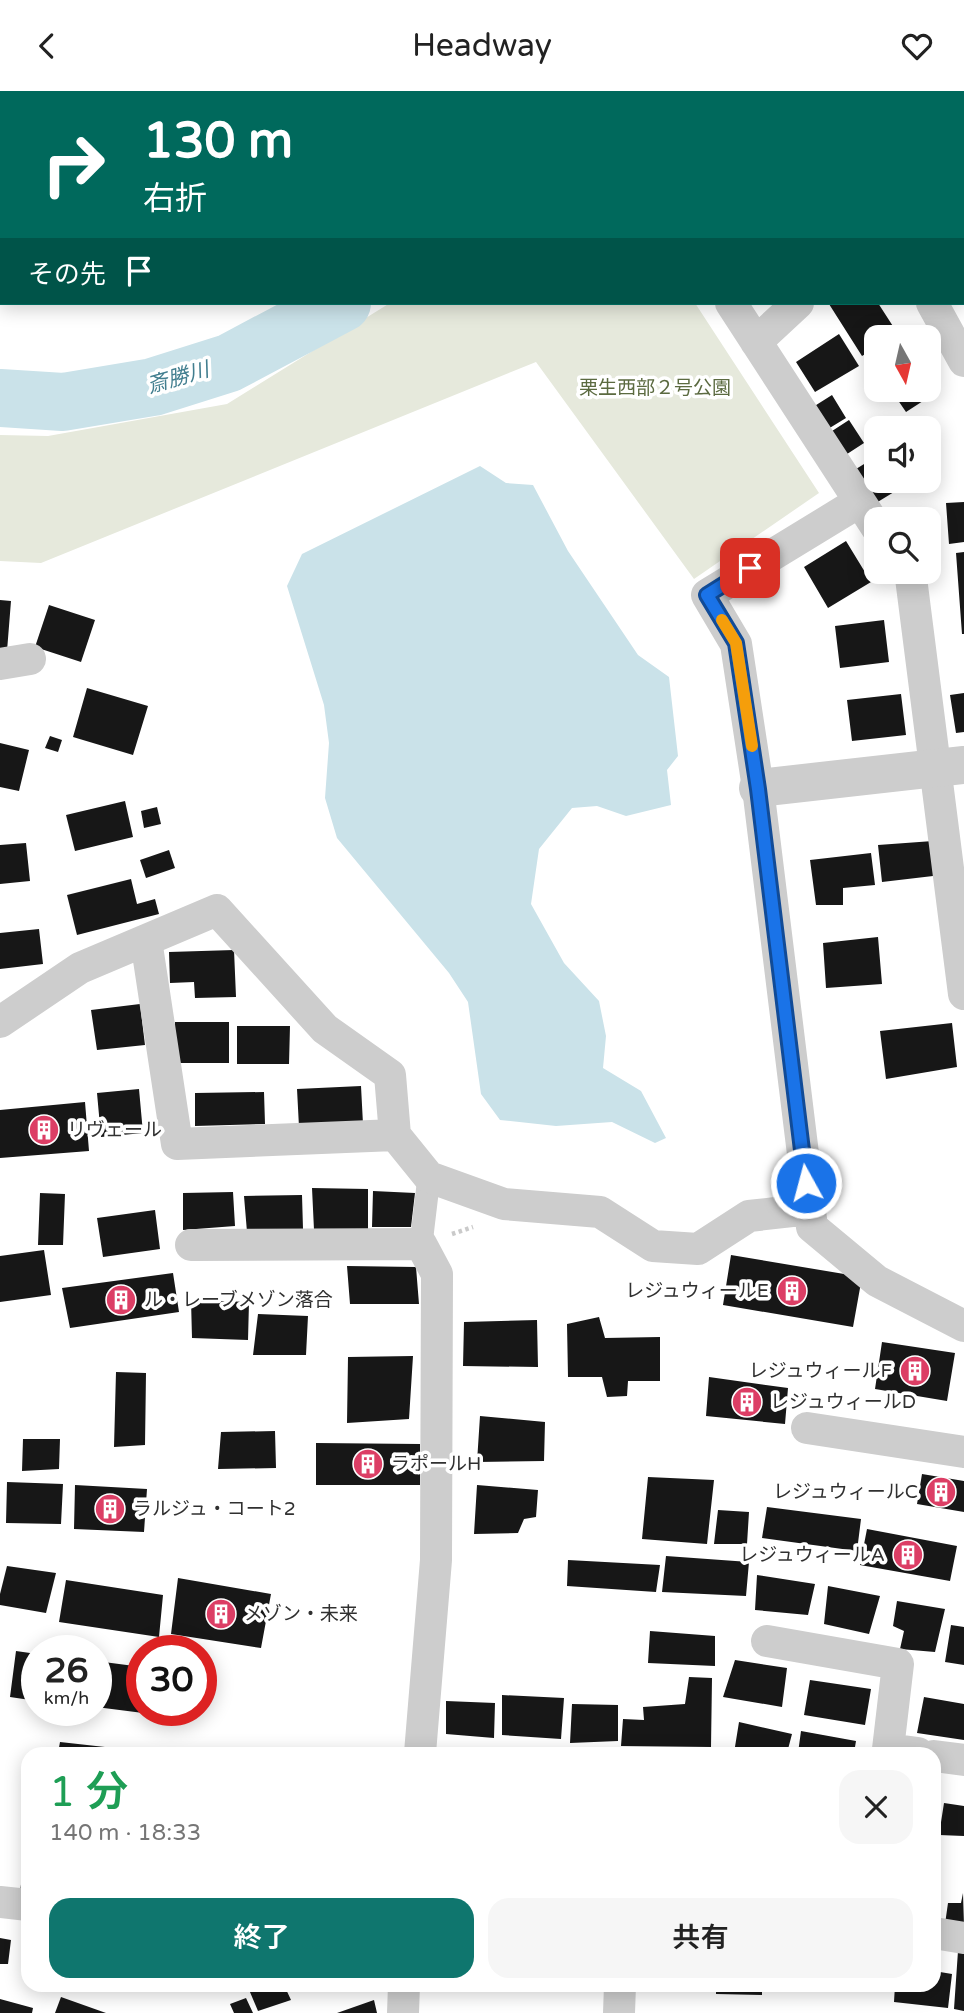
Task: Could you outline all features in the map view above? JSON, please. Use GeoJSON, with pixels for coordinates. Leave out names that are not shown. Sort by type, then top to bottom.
{"type":"FeatureCollection","features":[{"type":"Feature","properties":{"kind":"street"},"geometry":{"type":"LineString","coordinates":[[732,305],[864,509]]}},
{"type":"Feature","properties":{"kind":"street"},"geometry":{"type":"LineString","coordinates":[[756,342],[796,305]]}},
{"type":"Feature","properties":{"kind":"street"},"geometry":{"type":"LineString","coordinates":[[933,305],[964,361]]}},
{"type":"Feature","properties":{"kind":"street"},"geometry":{"type":"LineString","coordinates":[[859,502],[707,595],[736,643],[758,789],[812,1227],[877,1280],[962,1316]]}},
{"type":"Feature","properties":{"kind":"street"},"geometry":{"type":"LineString","coordinates":[[912,584],[950,767],[964,994]]}},
{"type":"Feature","properties":{"kind":"street"},"geometry":{"type":"LineString","coordinates":[[758,789],[950,767]]}},
{"type":"Feature","properties":{"kind":"street"},"geometry":{"type":"LineString","coordinates":[[0,1023],[80,968],[217,910],[325,1030],[390,1075],[395,1135],[429,1177],[504,1204],[600,1212],[653,1246],[698,1248],[749,1216],[810,1209]]}},
{"type":"Feature","properties":{"kind":"street"},"geometry":{"type":"LineString","coordinates":[[146,940],[177,1144],[395,1135]]}},
{"type":"Feature","properties":{"kind":"street"},"geometry":{"type":"LineString","coordinates":[[420,1747],[436,1560],[437,1274],[421,1244],[429,1177]]}},
{"type":"Feature","properties":{"kind":"street"},"geometry":{"type":"LineString","coordinates":[[191,1245],[421,1244]]}},
{"type":"Feature","properties":{"kind":"street"},"geometry":{"type":"LineString","coordinates":[[807,1428],[964,1453]]}},
{"type":"Feature","properties":{"kind":"street"},"geometry":{"type":"LineString","coordinates":[[767,1641],[898,1664],[888,1747]]}},
{"type":"Feature","properties":{"kind":"street"},"geometry":{"type":"LineString","coordinates":[[941,1757],[964,1760]]}},
{"type":"Feature","properties":{"kind":"street"},"geometry":{"type":"LineString","coordinates":[[0,1902],[21,1904]]}},
{"type":"Feature","properties":{"kind":"street"},"geometry":{"type":"LineString","coordinates":[[941,1934],[964,1938]]}},
{"type":"Feature","properties":{"kind":"street"},"geometry":{"type":"LineString","coordinates":[[403,2013],[404,1992]]}},
{"type":"Feature","properties":{"kind":"street"},"geometry":{"type":"LineString","coordinates":[[619,2013],[620,1992]]}},
{"type":"Feature","properties":{"kind":"path"},"geometry":{"type":"LineString","coordinates":[[421,1244],[481,1224]]}},
{"type":"Feature","properties":{"kind":"green space","name":"栗生西部２号公園"},"geometry":{"type":"Polygon","coordinates":[[[387,305],[696,305],[819,493],[694,579],[536,362],[41,563],[0,561],[0,435],[48,436],[227,404],[387,305]]]}},
{"type":"Feature","properties":{"kind":"water"},"geometry":{"type":"Polygon","coordinates":[[[480,466],[506,483],[533,485],[568,551],[638,655],[669,677],[678,756],[667,770],[671,805],[626,816],[597,806],[572,808],[539,849],[531,904],[564,963],[599,1001],[606,1036],[603,1068],[641,1091],[666,1138],[655,1143],[612,1122],[556,1126],[500,1120],[481,1094],[468,1002],[449,973],[337,838],[325,798],[329,743],[324,705],[287,586],[302,554],[480,466]]]}},
{"type":"Feature","properties":{"kind":"building"},"geometry":{"type":"Polygon","coordinates":[[[830,305],[879,305],[892,325],[864,325],[862,356],[830,305]]]}},
{"type":"Feature","properties":{"kind":"building"},"geometry":{"type":"Polygon","coordinates":[[[839,334],[859,366],[815,392],[796,362],[839,334]]]}},
{"type":"Feature","properties":{"kind":"building"},"geometry":{"type":"Polygon","coordinates":[[[832,395],[846,418],[828,429],[813,407],[832,395]]]}},
{"type":"Feature","properties":{"kind":"building"},"geometry":{"type":"Polygon","coordinates":[[[900,403],[920,403],[906,412],[900,403]]]}},
{"type":"Feature","properties":{"kind":"building"},"geometry":{"type":"Polygon","coordinates":[[[849,420],[864,443],[844,456],[829,433],[849,420]]]}},
{"type":"Feature","properties":{"kind":"building"},"geometry":{"type":"Polygon","coordinates":[[[864,464],[864,483],[856,469],[864,464]]]}},
{"type":"Feature","properties":{"kind":"building"},"geometry":{"type":"Polygon","coordinates":[[[870,493],[892,493],[876,503],[870,493]]]}},
{"type":"Feature","properties":{"kind":"building"},"geometry":{"type":"Polygon","coordinates":[[[964,502],[964,542],[949,544],[946,503],[964,502]]]}},
{"type":"Feature","properties":{"kind":"building"},"geometry":{"type":"Polygon","coordinates":[[[846,541],[864,571],[864,584],[868,584],[828,608],[804,567],[846,541]]]}},
{"type":"Feature","properties":{"kind":"building"},"geometry":{"type":"Polygon","coordinates":[[[964,552],[964,634],[962,634],[956,553],[964,552]]]}},
{"type":"Feature","properties":{"kind":"building"},"geometry":{"type":"Polygon","coordinates":[[[0,600],[11,601],[7,651],[0,650],[0,600]]]}},
{"type":"Feature","properties":{"kind":"building"},"geometry":{"type":"Polygon","coordinates":[[[49,605],[95,620],[81,662],[35,647],[49,605]]]}},
{"type":"Feature","properties":{"kind":"building"},"geometry":{"type":"Polygon","coordinates":[[[884,620],[889,662],[840,668],[835,626],[884,620]]]}},
{"type":"Feature","properties":{"kind":"building"},"geometry":{"type":"Polygon","coordinates":[[[87,688],[148,706],[133,755],[73,737],[87,688]]]}},
{"type":"Feature","properties":{"kind":"building"},"geometry":{"type":"Polygon","coordinates":[[[964,693],[964,732],[956,733],[950,695],[964,693]]]}},
{"type":"Feature","properties":{"kind":"building"},"geometry":{"type":"Polygon","coordinates":[[[901,694],[906,735],[852,741],[847,700],[901,694]]]}},
{"type":"Feature","properties":{"kind":"building"},"geometry":{"type":"Polygon","coordinates":[[[50,736],[62,740],[58,752],[45,748],[50,736]]]}},
{"type":"Feature","properties":{"kind":"building"},"geometry":{"type":"Polygon","coordinates":[[[0,743],[29,750],[19,791],[0,787],[0,743]]]}},
{"type":"Feature","properties":{"kind":"building"},"geometry":{"type":"Polygon","coordinates":[[[125,801],[133,837],[75,851],[66,815],[125,801]]]}},
{"type":"Feature","properties":{"kind":"building"},"geometry":{"type":"Polygon","coordinates":[[[157,807],[161,824],[144,828],[141,811],[157,807]]]}},
{"type":"Feature","properties":{"kind":"building"},"geometry":{"type":"Polygon","coordinates":[[[933,841],[933,876],[882,882],[878,845],[933,841]]]}},
{"type":"Feature","properties":{"kind":"building"},"geometry":{"type":"Polygon","coordinates":[[[26,843],[30,881],[0,884],[0,845],[26,843]]]}},
{"type":"Feature","properties":{"kind":"building"},"geometry":{"type":"Polygon","coordinates":[[[169,850],[175,868],[146,878],[140,860],[169,850]]]}},
{"type":"Feature","properties":{"kind":"building"},"geometry":{"type":"Polygon","coordinates":[[[871,853],[875,885],[843,888],[843,905],[816,905],[810,860],[871,853]]]}},
{"type":"Feature","properties":{"kind":"building"},"geometry":{"type":"Polygon","coordinates":[[[131,879],[137,904],[155,899],[159,914],[77,935],[67,895],[131,879]]]}},
{"type":"Feature","properties":{"kind":"building"},"geometry":{"type":"Polygon","coordinates":[[[39,929],[43,964],[0,969],[0,933],[39,929]]]}},
{"type":"Feature","properties":{"kind":"building"},"geometry":{"type":"Polygon","coordinates":[[[878,937],[882,984],[826,988],[823,943],[878,937]]]}},
{"type":"Feature","properties":{"kind":"building"},"geometry":{"type":"Polygon","coordinates":[[[234,950],[236,997],[195,998],[194,982],[170,983],[169,952],[234,950]]]}},
{"type":"Feature","properties":{"kind":"building"},"geometry":{"type":"Polygon","coordinates":[[[140,1004],[145,1045],[97,1050],[91,1010],[140,1004]]]}},
{"type":"Feature","properties":{"kind":"building"},"geometry":{"type":"Polygon","coordinates":[[[175,1022],[229,1022],[229,1063],[175,1063],[175,1022]]]}},
{"type":"Feature","properties":{"kind":"building"},"geometry":{"type":"Polygon","coordinates":[[[952,1023],[957,1067],[886,1079],[880,1031],[952,1023]]]}},
{"type":"Feature","properties":{"kind":"building"},"geometry":{"type":"Polygon","coordinates":[[[237,1026],[290,1026],[289,1064],[237,1064],[237,1026]]]}},
{"type":"Feature","properties":{"kind":"building"},"geometry":{"type":"Polygon","coordinates":[[[361,1086],[363,1124],[299,1127],[297,1089],[361,1086]]]}},
{"type":"Feature","properties":{"kind":"building"},"geometry":{"type":"Polygon","coordinates":[[[139,1089],[143,1133],[101,1137],[97,1093],[139,1089]]]}},
{"type":"Feature","properties":{"kind":"building"},"geometry":{"type":"Polygon","coordinates":[[[264,1092],[265,1124],[195,1126],[195,1093],[264,1092]]]}},
{"type":"Feature","properties":{"kind":"building","name":"リヴェール"},"geometry":{"type":"Polygon","coordinates":[[[85,1102],[89,1151],[0,1158],[0,1110],[85,1102]]]}},
{"type":"Feature","properties":{"kind":"building"},"geometry":{"type":"Polygon","coordinates":[[[312,1188],[368,1189],[368,1229],[314,1230],[312,1188]]]}},
{"type":"Feature","properties":{"kind":"building"},"geometry":{"type":"Polygon","coordinates":[[[373,1191],[415,1193],[411,1227],[372,1227],[373,1191]]]}},
{"type":"Feature","properties":{"kind":"building"},"geometry":{"type":"Polygon","coordinates":[[[233,1192],[235,1226],[183,1230],[183,1193],[233,1192]]]}},
{"type":"Feature","properties":{"kind":"building"},"geometry":{"type":"Polygon","coordinates":[[[40,1193],[65,1194],[63,1245],[38,1245],[40,1193]]]}},
{"type":"Feature","properties":{"kind":"building"},"geometry":{"type":"Polygon","coordinates":[[[302,1195],[303,1229],[247,1232],[244,1196],[302,1195]]]}},
{"type":"Feature","properties":{"kind":"building"},"geometry":{"type":"Polygon","coordinates":[[[155,1210],[160,1249],[103,1257],[97,1218],[155,1210]]]}},
{"type":"Feature","properties":{"kind":"building"},"geometry":{"type":"Polygon","coordinates":[[[44,1250],[51,1295],[0,1302],[0,1256],[44,1250]]]}},
{"type":"Feature","properties":{"kind":"building","name":"レジュウィールE"},"geometry":{"type":"Polygon","coordinates":[[[731,1255],[862,1277],[853,1327],[723,1305],[731,1255]]]}},
{"type":"Feature","properties":{"kind":"building"},"geometry":{"type":"Polygon","coordinates":[[[347,1266],[416,1267],[419,1304],[350,1304],[347,1266]]]}},
{"type":"Feature","properties":{"kind":"building","name":"ル・レーブメゾン落合"},"geometry":{"type":"Polygon","coordinates":[[[173,1273],[179,1312],[70,1328],[62,1288],[173,1273]]]}},
{"type":"Feature","properties":{"kind":"building"},"geometry":{"type":"Polygon","coordinates":[[[191,1300],[249,1302],[248,1340],[192,1338],[191,1300]]]}},
{"type":"Feature","properties":{"kind":"building"},"geometry":{"type":"Polygon","coordinates":[[[258,1314],[308,1316],[306,1355],[253,1355],[258,1314]]]}},
{"type":"Feature","properties":{"kind":"building"},"geometry":{"type":"Polygon","coordinates":[[[599,1317],[605,1338],[660,1337],[660,1381],[628,1381],[627,1396],[607,1397],[602,1377],[568,1377],[567,1324],[599,1317]]]}},
{"type":"Feature","properties":{"kind":"building"},"geometry":{"type":"Polygon","coordinates":[[[537,1320],[538,1367],[463,1366],[464,1322],[537,1320]]]}},
{"type":"Feature","properties":{"kind":"building","name":"レジュウィールF"},"geometry":{"type":"Polygon","coordinates":[[[882,1342],[955,1353],[947,1401],[875,1389],[882,1342]]]}},
{"type":"Feature","properties":{"kind":"building"},"geometry":{"type":"Polygon","coordinates":[[[413,1356],[409,1419],[347,1423],[348,1357],[413,1356]]]}},
{"type":"Feature","properties":{"kind":"building"},"geometry":{"type":"Polygon","coordinates":[[[116,1372],[146,1373],[145,1445],[114,1447],[116,1372]]]}},
{"type":"Feature","properties":{"kind":"building","name":"レジュウィールD"},"geometry":{"type":"Polygon","coordinates":[[[709,1377],[788,1388],[785,1424],[706,1416],[709,1377]]]}},
{"type":"Feature","properties":{"kind":"building"},"geometry":{"type":"Polygon","coordinates":[[[480,1416],[545,1422],[544,1461],[477,1462],[480,1416]]]}},
{"type":"Feature","properties":{"kind":"building"},"geometry":{"type":"Polygon","coordinates":[[[275,1431],[276,1468],[218,1469],[221,1432],[275,1431]]]}},
{"type":"Feature","properties":{"kind":"building"},"geometry":{"type":"Polygon","coordinates":[[[23,1439],[60,1439],[59,1469],[22,1471],[23,1439]]]}},
{"type":"Feature","properties":{"kind":"building","name":"ラポールH"},"geometry":{"type":"Polygon","coordinates":[[[316,1443],[420,1444],[420,1485],[316,1485],[316,1443]]]}},
{"type":"Feature","properties":{"kind":"building","name":"レジュウィールC"},"geometry":{"type":"Polygon","coordinates":[[[922,1474],[964,1481],[964,1512],[917,1504],[922,1474]]]}},
{"type":"Feature","properties":{"kind":"building"},"geometry":{"type":"Polygon","coordinates":[[[648,1477],[714,1480],[707,1544],[642,1539],[648,1477]]]}},
{"type":"Feature","properties":{"kind":"building"},"geometry":{"type":"Polygon","coordinates":[[[7,1482],[63,1484],[61,1524],[6,1523],[7,1482]]]}},
{"type":"Feature","properties":{"kind":"building","name":"ラルジュ・コート2"},"geometry":{"type":"Polygon","coordinates":[[[75,1485],[147,1489],[144,1532],[74,1529],[75,1485]]]}},
{"type":"Feature","properties":{"kind":"building"},"geometry":{"type":"Polygon","coordinates":[[[477,1485],[538,1490],[536,1517],[524,1519],[518,1533],[474,1534],[477,1485]]]}},
{"type":"Feature","properties":{"kind":"building"},"geometry":{"type":"Polygon","coordinates":[[[767,1507],[861,1519],[857,1551],[762,1538],[767,1507]]]}},
{"type":"Feature","properties":{"kind":"building"},"geometry":{"type":"Polygon","coordinates":[[[718,1510],[749,1512],[747,1544],[714,1544],[718,1510]]]}},
{"type":"Feature","properties":{"kind":"building","name":"レジュウィールA"},"geometry":{"type":"Polygon","coordinates":[[[867,1529],[957,1546],[950,1581],[860,1565],[867,1529]]]}},
{"type":"Feature","properties":{"kind":"building"},"geometry":{"type":"Polygon","coordinates":[[[666,1556],[749,1562],[746,1596],[662,1592],[666,1556]]]}},
{"type":"Feature","properties":{"kind":"building"},"geometry":{"type":"Polygon","coordinates":[[[568,1560],[660,1565],[656,1592],[567,1586],[568,1560]]]}},
{"type":"Feature","properties":{"kind":"building"},"geometry":{"type":"Polygon","coordinates":[[[7,1566],[56,1573],[46,1613],[0,1605],[7,1566]]]}},
{"type":"Feature","properties":{"kind":"building"},"geometry":{"type":"Polygon","coordinates":[[[757,1575],[815,1584],[808,1615],[755,1610],[757,1575]]]}},
{"type":"Feature","properties":{"kind":"building","name":"メゾン・未来"},"geometry":{"type":"Polygon","coordinates":[[[178,1578],[271,1594],[261,1648],[217,1641],[217,1635],[171,1634],[178,1578]]]}},
{"type":"Feature","properties":{"kind":"building"},"geometry":{"type":"Polygon","coordinates":[[[66,1580],[163,1595],[159,1635],[59,1622],[66,1580]]]}},
{"type":"Feature","properties":{"kind":"building"},"geometry":{"type":"Polygon","coordinates":[[[828,1586],[880,1596],[869,1634],[824,1624],[828,1586]]]}},
{"type":"Feature","properties":{"kind":"building"},"geometry":{"type":"Polygon","coordinates":[[[897,1601],[945,1609],[935,1652],[900,1649],[904,1631],[893,1626],[897,1601]]]}},
{"type":"Feature","properties":{"kind":"building"},"geometry":{"type":"Polygon","coordinates":[[[951,1625],[964,1627],[964,1665],[945,1662],[951,1625]]]}},
{"type":"Feature","properties":{"kind":"building"},"geometry":{"type":"Polygon","coordinates":[[[650,1631],[715,1636],[715,1666],[648,1663],[650,1631]]]}},
{"type":"Feature","properties":{"kind":"building"},"geometry":{"type":"Polygon","coordinates":[[[16,1651],[21,1652],[21,1699],[10,1697],[16,1651]]]}},
{"type":"Feature","properties":{"kind":"building"},"geometry":{"type":"Polygon","coordinates":[[[735,1660],[787,1668],[782,1707],[723,1697],[735,1660]]]}},
{"type":"Feature","properties":{"kind":"building"},"geometry":{"type":"Polygon","coordinates":[[[112,1663],[126,1665],[126,1711],[112,1709],[112,1663]]]}},
{"type":"Feature","properties":{"kind":"building"},"geometry":{"type":"Polygon","coordinates":[[[689,1677],[712,1678],[711,1747],[621,1746],[623,1719],[644,1720],[643,1707],[685,1704],[689,1677]]]}},
{"type":"Feature","properties":{"kind":"building"},"geometry":{"type":"Polygon","coordinates":[[[810,1680],[871,1689],[865,1725],[804,1715],[810,1680]]]}},
{"type":"Feature","properties":{"kind":"building"},"geometry":{"type":"Polygon","coordinates":[[[502,1695],[564,1698],[561,1739],[502,1735],[502,1695]]]}},
{"type":"Feature","properties":{"kind":"building"},"geometry":{"type":"Polygon","coordinates":[[[924,1697],[964,1704],[964,1740],[917,1733],[924,1697]]]}},
{"type":"Feature","properties":{"kind":"building"},"geometry":{"type":"Polygon","coordinates":[[[446,1701],[495,1703],[494,1738],[446,1734],[446,1701]]]}},
{"type":"Feature","properties":{"kind":"building"},"geometry":{"type":"Polygon","coordinates":[[[572,1704],[618,1705],[618,1741],[570,1743],[572,1704]]]}},
{"type":"Feature","properties":{"kind":"building"},"geometry":{"type":"Polygon","coordinates":[[[739,1722],[792,1734],[789,1747],[735,1747],[739,1722]]]}},
{"type":"Feature","properties":{"kind":"building"},"geometry":{"type":"Polygon","coordinates":[[[801,1731],[856,1741],[855,1747],[799,1747],[801,1731]]]}},
{"type":"Feature","properties":{"kind":"building"},"geometry":{"type":"Polygon","coordinates":[[[60,1742],[105,1747],[59,1747],[60,1742]]]}},
{"type":"Feature","properties":{"kind":"building"},"geometry":{"type":"Polygon","coordinates":[[[944,1803],[964,1806],[964,1836],[941,1835],[944,1803]]]}},
{"type":"Feature","properties":{"kind":"building"},"geometry":{"type":"Polygon","coordinates":[[[963,1893],[964,1925],[945,1924],[948,1903],[961,1903],[963,1893]]]}},
{"type":"Feature","properties":{"kind":"building"},"geometry":{"type":"Polygon","coordinates":[[[0,1938],[11,1940],[8,1964],[0,1964],[0,1938]]]}},
{"type":"Feature","properties":{"kind":"building"},"geometry":{"type":"Polygon","coordinates":[[[958,1951],[964,1952],[964,2011],[954,2009],[958,1951]]]}},
{"type":"Feature","properties":{"kind":"building"},"geometry":{"type":"Polygon","coordinates":[[[941,1972],[952,1974],[948,2008],[894,2002],[895,1992],[941,1992],[941,1972]]]}},
{"type":"Feature","properties":{"kind":"building"},"geometry":{"type":"Polygon","coordinates":[[[250,1992],[287,1992],[291,2000],[258,2011],[250,1992]]]}},
{"type":"Feature","properties":{"kind":"building"},"geometry":{"type":"Polygon","coordinates":[[[716,1992],[762,1992],[762,1995],[716,1992]]]}},
{"type":"Feature","properties":{"kind":"building"},"geometry":{"type":"Polygon","coordinates":[[[61,1997],[106,2013],[55,2013],[61,1997]]]}},
{"type":"Feature","properties":{"kind":"building"},"geometry":{"type":"Polygon","coordinates":[[[246,1998],[253,2013],[234,2013],[230,2004],[246,1998]]]}},
{"type":"Feature","properties":{"kind":"building"},"geometry":{"type":"Polygon","coordinates":[[[0,1999],[33,2008],[32,2013],[0,2013],[0,1999]]]}},
{"type":"Feature","properties":{"kind":"building"},"geometry":{"type":"Polygon","coordinates":[[[374,2000],[377,2013],[337,2013],[374,2000]]]}},
{"type":"Feature","properties":{"kind":"waterway","name":"斎勝川"},"geometry":{"type":"LineString","coordinates":[[0,398],[63,402],[153,387],[229,363],[338,305]]}},
{"type":"Feature","properties":{"kind":"slow traffic"},"geometry":{"type":"LineString","coordinates":[[722,620],[736,643],[752,746]]}},
{"type":"Feature","properties":{"kind":"place","name":"リヴェール"},"geometry":{"type":"Point","coordinates":[44,1130]}},
{"type":"Feature","properties":{"kind":"place","name":"レジュウィールE"},"geometry":{"type":"Point","coordinates":[792,1291]}},
{"type":"Feature","properties":{"kind":"place","name":"ル・レーブメゾン落合"},"geometry":{"type":"Point","coordinates":[121,1300]}},
{"type":"Feature","properties":{"kind":"place","name":"レジュウィールF"},"geometry":{"type":"Point","coordinates":[915,1371]}},
{"type":"Feature","properties":{"kind":"place","name":"レジュウィールD"},"geometry":{"type":"Point","coordinates":[747,1402]}},
{"type":"Feature","properties":{"kind":"place","name":"ラポールH"},"geometry":{"type":"Point","coordinates":[368,1464]}},
{"type":"Feature","properties":{"kind":"place","name":"レジュウィールC"},"geometry":{"type":"Point","coordinates":[941,1492]}},
{"type":"Feature","properties":{"kind":"place","name":"ラルジュ・コート2"},"geometry":{"type":"Point","coordinates":[110,1509]}},
{"type":"Feature","properties":{"kind":"place","name":"レジュウィールA"},"geometry":{"type":"Point","coordinates":[908,1555]}},
{"type":"Feature","properties":{"kind":"place","name":"メゾン・未来"},"geometry":{"type":"Point","coordinates":[221,1614]}},
{"type":"Feature","properties":{"kind":"route"},"geometry":{"type":"LineString","coordinates":[[750,568],[707,595],[736,643],[758,789],[806,1183]]}}]}
